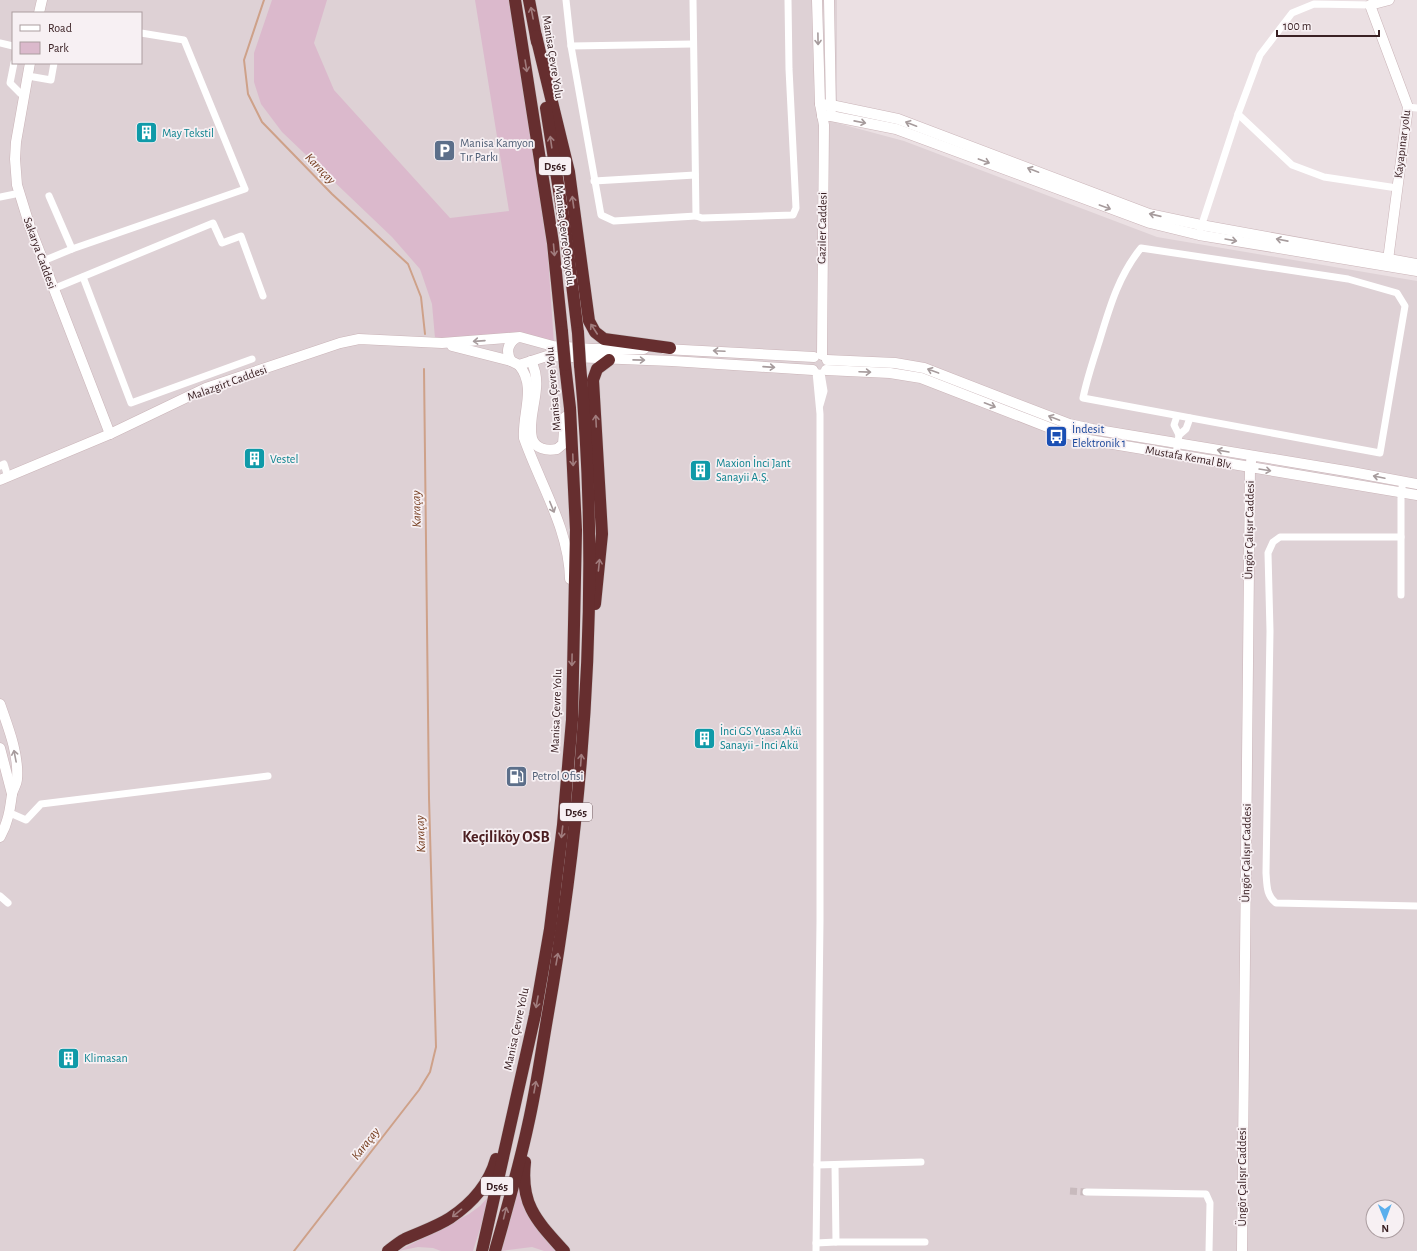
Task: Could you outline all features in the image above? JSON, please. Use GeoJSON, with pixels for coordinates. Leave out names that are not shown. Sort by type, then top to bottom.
{"type":"FeatureCollection","features":[{"type":"Feature","properties":{"kind":"highway","name":"Manisa Çevre Otoyolu"},"geometry":{"type":"LineString","coordinates":[[515,0],[553,242],[562,332]]}},
{"type":"Feature","properties":{"kind":"highway","name":"Manisa Çevre Yolu"},"geometry":{"type":"LineString","coordinates":[[530,0],[566,235],[578,333],[589,505],[588,645]]}},
{"type":"Feature","properties":{"kind":"highway"},"geometry":{"type":"LineString","coordinates":[[536,36],[569,172],[589,321],[595,332],[604,339],[670,348]]}},
{"type":"Feature","properties":{"kind":"highway","name":"Manisa Çevre Yolu"},"geometry":{"type":"LineString","coordinates":[[482,1251],[535,1015],[551,922],[563,825],[572,720],[576,530],[570,408],[562,332]]}},
{"type":"Feature","properties":{"kind":"highway"},"geometry":{"type":"LineString","coordinates":[[588,645],[602,534],[593,380],[597,369],[609,360]]}},
{"type":"Feature","properties":{"kind":"highway","name":"D565"},"geometry":{"type":"LineString","coordinates":[[495,1251],[528,1125],[562,931],[578,794],[588,645]]}},
{"type":"Feature","properties":{"kind":"highway"},"geometry":{"type":"LineString","coordinates":[[388,1251],[404,1239],[449,1218],[468,1203],[482,1188],[493,1170],[500,1143],[511,1121]]}},
{"type":"Feature","properties":{"kind":"highway"},"geometry":{"type":"LineString","coordinates":[[528,1125],[523,1176],[525,1197],[531,1211],[564,1251]]}},
{"type":"Feature","properties":{"kind":"street"},"geometry":{"type":"LineString","coordinates":[[39,12],[42,0]]}},
{"type":"Feature","properties":{"kind":"street"},"geometry":{"type":"LineString","coordinates":[[566,0],[571,46],[600,216],[614,221],[696,216],[702,218],[776,217],[793,215],[796,208],[788,0]]}},
{"type":"Feature","properties":{"kind":"street"},"geometry":{"type":"LineString","coordinates":[[693,0],[696,216]]}},
{"type":"Feature","properties":{"kind":"street","name":"Gaziler Caddesi"},"geometry":{"type":"LineString","coordinates":[[818,0],[820,104],[826,119]]}},
{"type":"Feature","properties":{"kind":"street","name":"Gaziler Caddesi"},"geometry":{"type":"LineString","coordinates":[[819,364],[826,119],[831,105],[828,0]]}},
{"type":"Feature","properties":{"kind":"street"},"geometry":{"type":"LineString","coordinates":[[1200,230],[1238,114],[1260,55],[1292,12],[1314,4],[1370,4],[1389,0]]}},
{"type":"Feature","properties":{"kind":"street","name":"Kayapınar yolu"},"geometry":{"type":"LineString","coordinates":[[1370,4],[1412,108],[1396,188],[1388,260]]}},
{"type":"Feature","properties":{"kind":"street"},"geometry":{"type":"LineString","coordinates":[[43,261],[72,249],[245,189],[184,40],[142,33]]}},
{"type":"Feature","properties":{"kind":"street"},"geometry":{"type":"LineString","coordinates":[[0,43],[12,46]]}},
{"type":"Feature","properties":{"kind":"street"},"geometry":{"type":"LineString","coordinates":[[571,46],[694,44]]}},
{"type":"Feature","properties":{"kind":"street"},"geometry":{"type":"LineString","coordinates":[[14,64],[10,83],[24,97]]}},
{"type":"Feature","properties":{"kind":"street","name":"Sakarya Caddesi"},"geometry":{"type":"LineString","coordinates":[[30,64],[16,142],[15,159],[20,193],[53,289],[110,434]]}},
{"type":"Feature","properties":{"kind":"street"},"geometry":{"type":"LineString","coordinates":[[28,76],[51,80],[54,64]]}},
{"type":"Feature","properties":{"kind":"street"},"geometry":{"type":"LineString","coordinates":[[820,104],[831,105],[898,120],[1149,214],[1200,230],[1417,271]]}},
{"type":"Feature","properties":{"kind":"street"},"geometry":{"type":"LineString","coordinates":[[1238,114],[1292,165],[1324,177],[1396,188]]}},
{"type":"Feature","properties":{"kind":"street"},"geometry":{"type":"LineString","coordinates":[[826,119],[896,129],[1150,223],[1417,264]]}},
{"type":"Feature","properties":{"kind":"street"},"geometry":{"type":"LineString","coordinates":[[594,180],[695,175]]}},
{"type":"Feature","properties":{"kind":"street"},"geometry":{"type":"LineString","coordinates":[[0,197],[20,193]]}},
{"type":"Feature","properties":{"kind":"street"},"geometry":{"type":"LineString","coordinates":[[49,196],[72,249]]}},
{"type":"Feature","properties":{"kind":"street"},"geometry":{"type":"LineString","coordinates":[[53,289],[213,223],[222,243],[241,236],[263,296]]}},
{"type":"Feature","properties":{"kind":"street"},"geometry":{"type":"LineString","coordinates":[[1141,248],[1348,279],[1397,293],[1405,306],[1380,453],[1190,418],[1083,398],[1114,293],[1133,258],[1141,248]]}},
{"type":"Feature","properties":{"kind":"street"},"geometry":{"type":"LineString","coordinates":[[83,276],[131,403],[252,359]]}},
{"type":"Feature","properties":{"kind":"street"},"geometry":{"type":"LineString","coordinates":[[442,343],[524,337],[532,342],[553,346],[592,349],[670,348],[819,364]]}},
{"type":"Feature","properties":{"kind":"street"},"geometry":{"type":"LineString","coordinates":[[516,338],[509,344],[508,353],[528,381],[529,393],[523,428],[524,438],[561,530],[568,554],[573,640]]}},
{"type":"Feature","properties":{"kind":"street","name":"Malazgirt Caddesi"},"geometry":{"type":"LineString","coordinates":[[4,479],[110,434],[206,388],[340,343],[359,339],[442,343]]}},
{"type":"Feature","properties":{"kind":"street"},"geometry":{"type":"LineString","coordinates":[[532,342],[535,354],[531,361],[536,375],[536,389],[531,429],[532,438],[536,445],[543,449],[557,449],[563,444],[565,434],[566,380]]}},
{"type":"Feature","properties":{"kind":"street"},"geometry":{"type":"LineString","coordinates":[[442,343],[515,363],[531,361],[547,356],[609,360],[819,364]]}},
{"type":"Feature","properties":{"kind":"street","name":"Mustafa Kemal Blv."},"geometry":{"type":"LineString","coordinates":[[819,364],[895,363],[924,368],[1070,424],[1178,439],[1252,456],[1417,484]]}},
{"type":"Feature","properties":{"kind":"street"},"geometry":{"type":"LineString","coordinates":[[816,1251],[820,921],[819,364]]}},
{"type":"Feature","properties":{"kind":"street","name":"Mustafa Kemal Blv."},"geometry":{"type":"LineString","coordinates":[[819,364],[921,378],[1072,436],[1250,468],[1417,495]]}},
{"type":"Feature","properties":{"kind":"street"},"geometry":{"type":"LineString","coordinates":[[1176,454],[1178,439],[1174,425],[1177,416]]}},
{"type":"Feature","properties":{"kind":"street"},"geometry":{"type":"LineString","coordinates":[[1178,439],[1186,429],[1190,418]]}},
{"type":"Feature","properties":{"kind":"street","name":"Üngör Çalışır Caddesi"},"geometry":{"type":"LineString","coordinates":[[1242,1251],[1250,468],[1252,456]]}},
{"type":"Feature","properties":{"kind":"street"},"geometry":{"type":"LineString","coordinates":[[0,466],[4,464],[4,479]]}},
{"type":"Feature","properties":{"kind":"street"},"geometry":{"type":"LineString","coordinates":[[1401,595],[1401,493],[1403,482]]}},
{"type":"Feature","properties":{"kind":"street"},"geometry":{"type":"LineString","coordinates":[[1401,537],[1280,537],[1273,542],[1268,553],[1270,631],[1266,873],[1267,891],[1270,899],[1276,903],[1417,906]]}},
{"type":"Feature","properties":{"kind":"street"},"geometry":{"type":"LineString","coordinates":[[0,704],[9,730],[16,761],[17,780],[12,794],[10,813],[0,837]]}},
{"type":"Feature","properties":{"kind":"street"},"geometry":{"type":"LineString","coordinates":[[0,748],[12,794]]}},
{"type":"Feature","properties":{"kind":"street"},"geometry":{"type":"LineString","coordinates":[[10,813],[26,820],[41,804],[268,776]]}},
{"type":"Feature","properties":{"kind":"street"},"geometry":{"type":"LineString","coordinates":[[0,896],[8,903],[0,902]]}},
{"type":"Feature","properties":{"kind":"street"},"geometry":{"type":"LineString","coordinates":[[817,1165],[921,1162]]}},
{"type":"Feature","properties":{"kind":"street"},"geometry":{"type":"LineString","coordinates":[[835,1165],[836,1242]]}},
{"type":"Feature","properties":{"kind":"street"},"geometry":{"type":"LineString","coordinates":[[1086,1192],[1206,1194],[1210,1203],[1209,1251]]}},
{"type":"Feature","properties":{"kind":"street"},"geometry":{"type":"LineString","coordinates":[[816,1243],[925,1242]]}},
{"type":"Feature","properties":{"kind":"shaded area"},"geometry":{"type":"Polygon","coordinates":[[[0,0],[837,0],[837,123],[904,141],[1157,237],[1417,281],[1417,1251],[0,1251],[0,0]]]}},
{"type":"Feature","properties":{"kind":"green space"},"geometry":{"type":"Polygon","coordinates":[[[272,0],[327,0],[314,43],[334,90],[450,218],[509,211],[475,0],[509,0],[547,242],[554,344],[528,335],[473,341],[435,338],[432,304],[420,269],[392,237],[282,132],[261,104],[254,82],[254,53],[272,0]]]}},
{"type":"Feature","properties":{"kind":"green space"},"geometry":{"type":"Polygon","coordinates":[[[519,1186],[528,1216],[561,1251],[544,1251],[532,1247],[501,1251],[519,1186]]]}},
{"type":"Feature","properties":{"kind":"green space"},"geometry":{"type":"Polygon","coordinates":[[[491,1194],[473,1251],[441,1251],[433,1248],[418,1247],[398,1251],[469,1214],[480,1206],[491,1194]]]}},
{"type":"Feature","properties":{"kind":"waterway","name":"Karaçay"},"geometry":{"type":"LineString","coordinates":[[264,0],[244,60],[248,94],[262,122],[332,194],[408,264],[421,297],[425,334]]}},
{"type":"Feature","properties":{"kind":"waterway","name":"Karaçay"},"geometry":{"type":"LineString","coordinates":[[294,1251],[419,1090],[430,1072],[436,1047],[429,798],[424,369]]}},
{"type":"Feature","properties":{"kind":"tunnel"},"geometry":{"type":"LineString","coordinates":[[1070,1191],[1086,1192]]}},
{"type":"Feature","properties":{"kind":"place","name":"May Tekstil"},"geometry":{"type":"Point","coordinates":[147,133]}},
{"type":"Feature","properties":{"kind":"place","name":"Manisa Kamyon Tır Parkı"},"geometry":{"type":"Point","coordinates":[444,150]}},
{"type":"Feature","properties":{"kind":"place","name":"İndesit Elektronik 1"},"geometry":{"type":"Point","coordinates":[1056,436]}},
{"type":"Feature","properties":{"kind":"place","name":"Vestel"},"geometry":{"type":"Point","coordinates":[254,459]}},
{"type":"Feature","properties":{"kind":"place","name":"Maxion İnci Jant Sanayii A.Ş."},"geometry":{"type":"Point","coordinates":[700,470]}},
{"type":"Feature","properties":{"kind":"place","name":"İnci GS Yuasa Akü Sanayii - İnci Akü"},"geometry":{"type":"Point","coordinates":[705,738]}},
{"type":"Feature","properties":{"kind":"place","name":"Petrol Ofisi"},"geometry":{"type":"Point","coordinates":[516,776]}},
{"type":"Feature","properties":{"kind":"place","name":"Klimasan"},"geometry":{"type":"Point","coordinates":[69,1058]}},
{"type":"Feature","properties":{"kind":"district","name":"Keçiliköy OSB"},"geometry":{"type":"Point","coordinates":[506,837]}}]}
